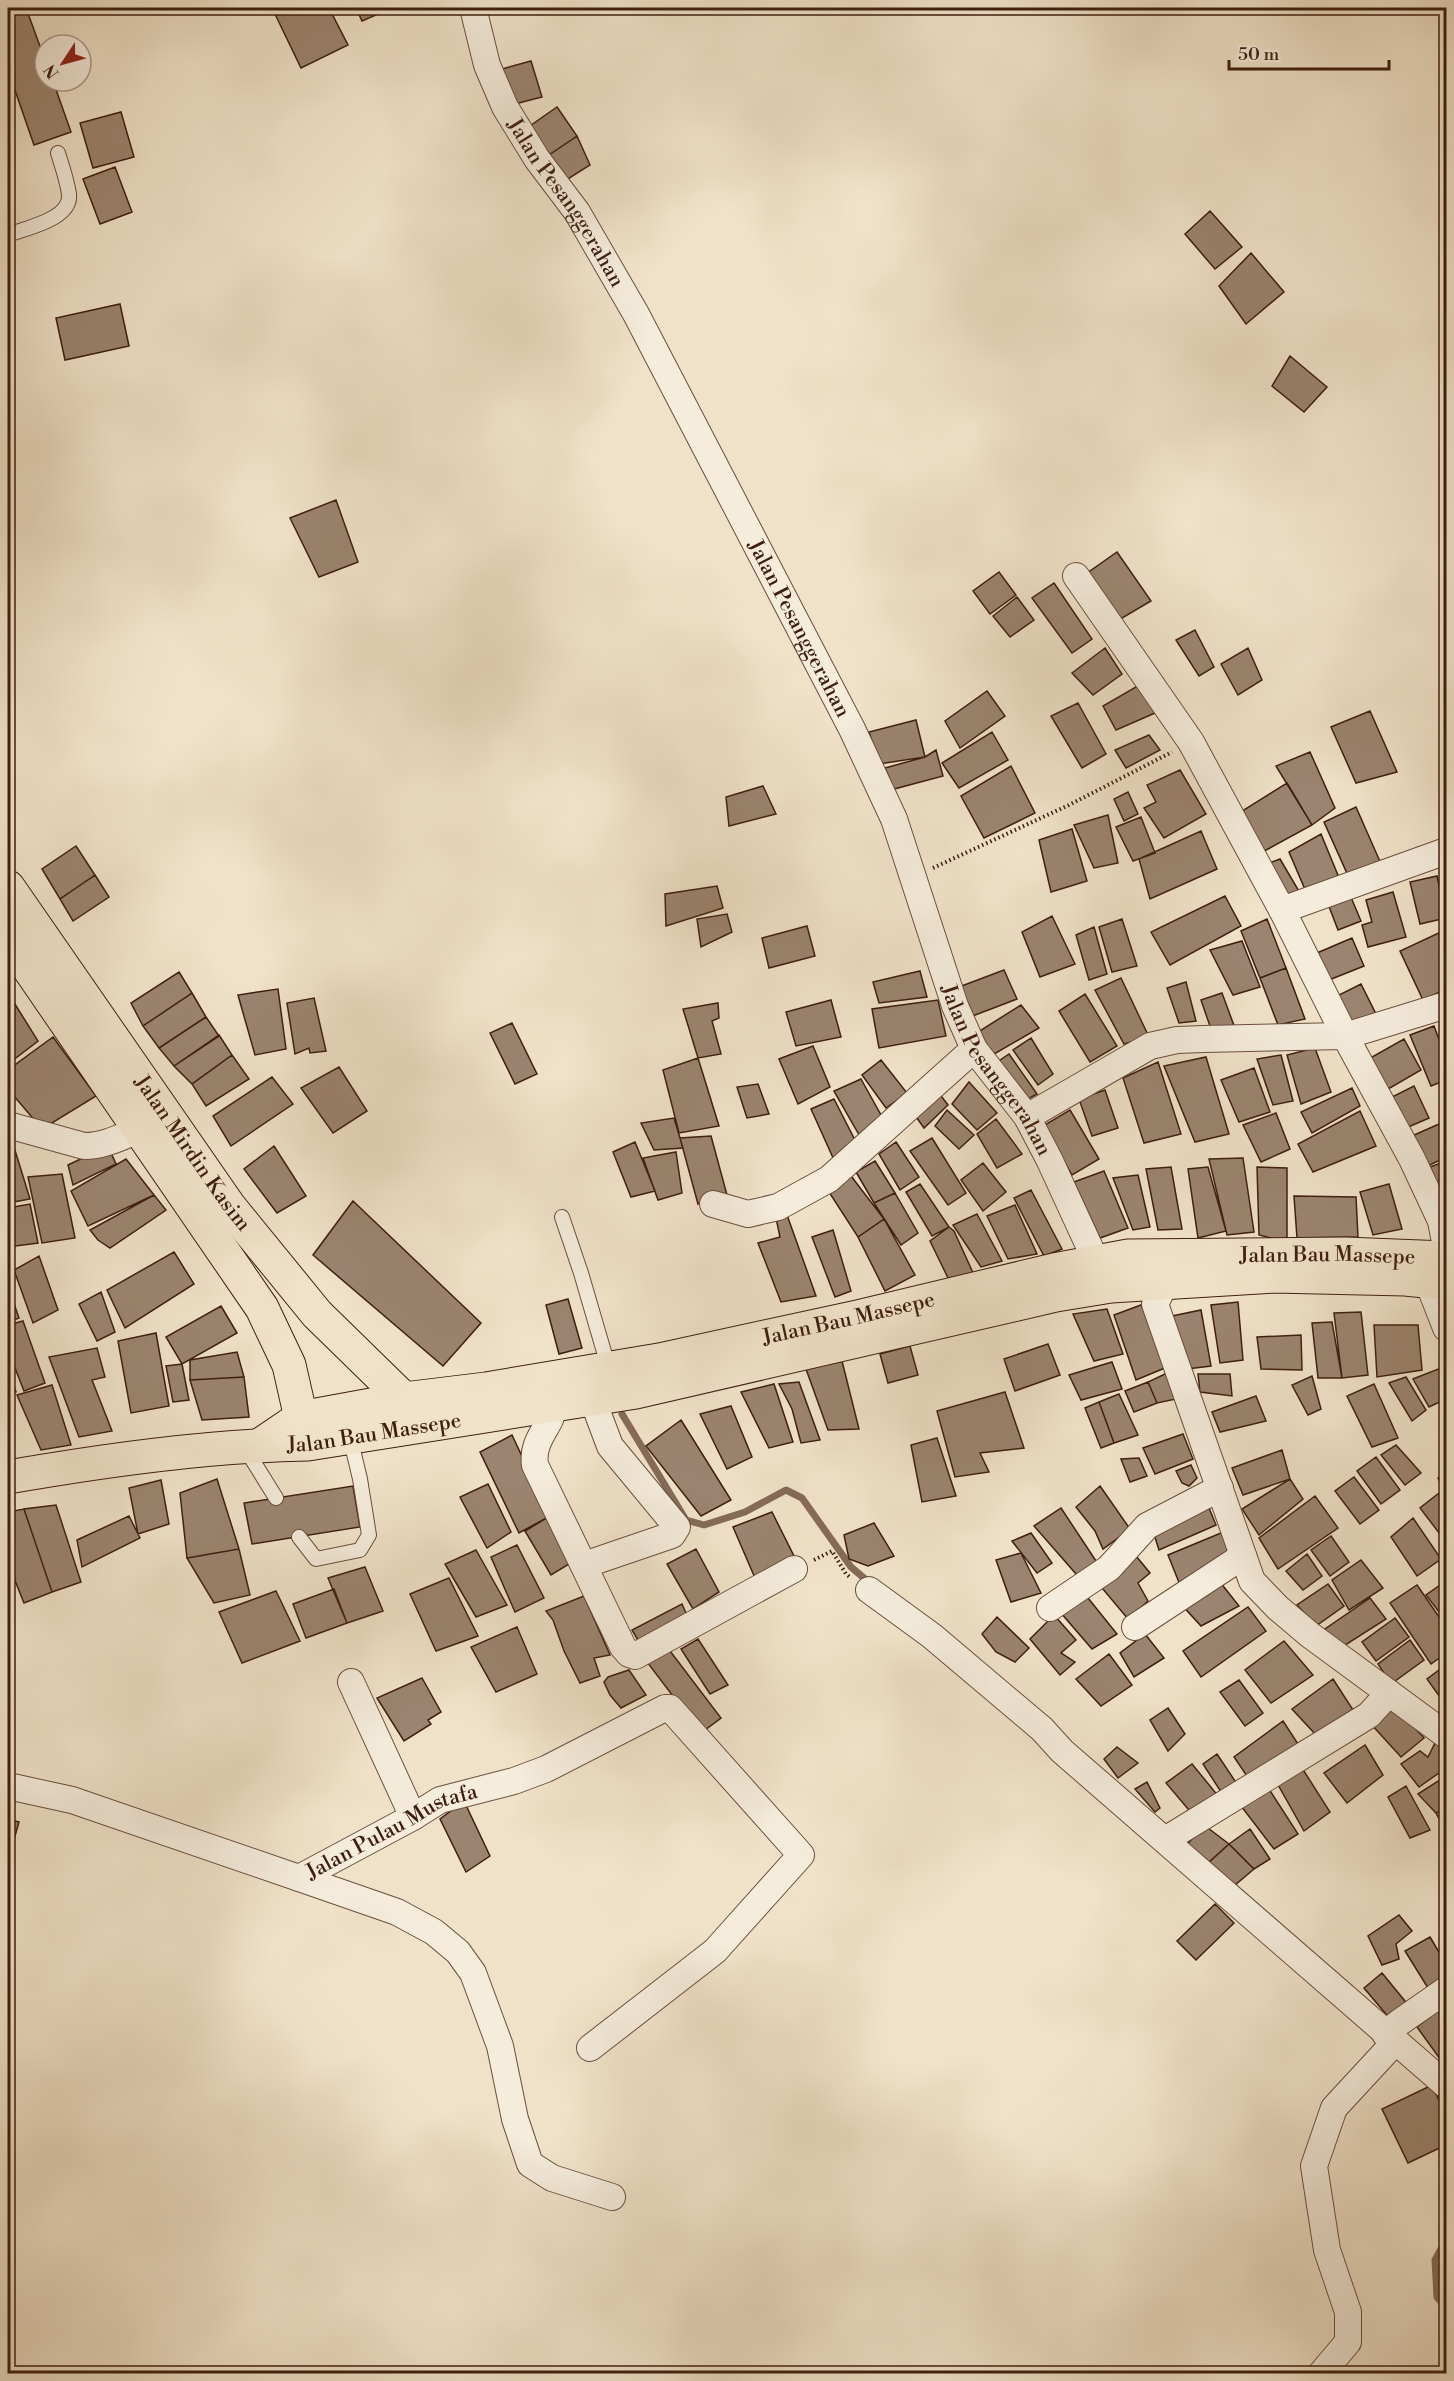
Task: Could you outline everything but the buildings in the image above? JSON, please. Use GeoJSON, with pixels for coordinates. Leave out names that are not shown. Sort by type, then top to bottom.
{"type":"FeatureCollection","features":[{"type":"Feature","properties":{"kind":"highway","name":"Jalan Mirdin Kasim"},"geometry":{"type":"LineString","coordinates":[[8,887],[229,1206],[317,1314],[404,1399]]}},
{"type":"Feature","properties":{"kind":"highway","name":"Jalan Mirdin Kasim"},"geometry":{"type":"LineString","coordinates":[[8,938],[262,1308],[289,1365],[304,1431]]}},
{"type":"Feature","properties":{"kind":"highway","name":"Jalan Bau Massepe"},"geometry":{"type":"LineString","coordinates":[[8,1477],[112,1459],[252,1446],[404,1399],[486,1389],[609,1369],[857,1317],[1096,1261],[1128,1256],[1281,1254],[1440,1274]]}},
{"type":"Feature","properties":{"kind":"highway","name":"Jalan Bau Massepe"},"geometry":{"type":"LineString","coordinates":[[304,1431],[350,1437],[636,1392],[1056,1295],[1111,1286],[1274,1276],[1405,1279],[1440,1274]]}},
{"type":"Feature","properties":{"kind":"street","name":"Jalan Pesanggerahan"},"geometry":{"type":"LineString","coordinates":[[473,8],[487,65],[505,107],[537,159],[577,212],[636,314],[852,729],[894,819],[955,1006],[974,1049],[1027,1117],[1096,1261]]}},
{"type":"Feature","properties":{"kind":"street"},"geometry":{"type":"LineString","coordinates":[[1076,576],[1191,742],[1282,910],[1345,1036],[1428,1192],[1440,1221],[1446,1247]]}},
{"type":"Feature","properties":{"kind":"street"},"geometry":{"type":"LineString","coordinates":[[1282,910],[1446,852]]}},
{"type":"Feature","properties":{"kind":"street"},"geometry":{"type":"LineString","coordinates":[[1027,1117],[1150,1046],[1195,1039],[1345,1036],[1446,1005]]}},
{"type":"Feature","properties":{"kind":"street"},"geometry":{"type":"LineString","coordinates":[[713,1204],[748,1214],[758,1212],[778,1207],[829,1179],[974,1049]]}},
{"type":"Feature","properties":{"kind":"street"},"geometry":{"type":"LineString","coordinates":[[8,1125],[84,1146],[111,1142],[138,1130]]}},
{"type":"Feature","properties":{"kind":"street"},"geometry":{"type":"LineString","coordinates":[[1440,1274],[1446,1328]]}},
{"type":"Feature","properties":{"kind":"street"},"geometry":{"type":"LineString","coordinates":[[1165,1284],[1155,1304],[1252,1581],[1278,1608],[1345,1663],[1446,1736]]}},
{"type":"Feature","properties":{"kind":"street"},"geometry":{"type":"LineString","coordinates":[[584,1565],[672,1535],[677,1527],[610,1446],[592,1398]]}},
{"type":"Feature","properties":{"kind":"street"},"geometry":{"type":"LineString","coordinates":[[554,1405],[553,1416],[540,1434],[534,1458],[535,1465],[623,1647],[629,1654],[635,1656],[794,1569]]}},
{"type":"Feature","properties":{"kind":"street"},"geometry":{"type":"LineString","coordinates":[[1050,1608],[1109,1568],[1147,1526],[1220,1488]]}},
{"type":"Feature","properties":{"kind":"street"},"geometry":{"type":"LineString","coordinates":[[1135,1627],[1243,1556]]}},
{"type":"Feature","properties":{"kind":"street"},"geometry":{"type":"LineString","coordinates":[[869,1590],[932,1636],[1042,1729],[1062,1751],[1171,1837],[1392,2032],[1446,2085]]}},
{"type":"Feature","properties":{"kind":"street"},"geometry":{"type":"LineString","coordinates":[[351,1682],[414,1817]]}},
{"type":"Feature","properties":{"kind":"street"},"geometry":{"type":"LineString","coordinates":[[1171,1837],[1369,1715],[1389,1693]]}},
{"type":"Feature","properties":{"kind":"street","name":"Jalan Pulau Mustafa"},"geometry":{"type":"LineString","coordinates":[[8,1786],[93,1807],[299,1878],[414,1817],[441,1800],[514,1782],[546,1769],[665,1708],[670,1708],[801,1855],[715,1951],[591,2048]]}},
{"type":"Feature","properties":{"kind":"street"},"geometry":{"type":"LineString","coordinates":[[299,1878],[397,1912],[434,1932],[458,1952],[473,1973],[500,2046],[515,2119],[530,2164],[552,2178],[612,2197]]}},
{"type":"Feature","properties":{"kind":"street"},"geometry":{"type":"LineString","coordinates":[[1321,2373],[1348,2342],[1348,2312],[1327,2250],[1314,2166],[1334,2108],[1392,2032],[1446,1990]]}},
{"type":"Feature","properties":{"kind":"lane"},"geometry":{"type":"LineString","coordinates":[[8,235],[54,218],[64,211],[69,194],[58,153]]}},
{"type":"Feature","properties":{"kind":"lane"},"geometry":{"type":"LineString","coordinates":[[562,1217],[609,1369]]}},
{"type":"Feature","properties":{"kind":"lane"},"geometry":{"type":"LineString","coordinates":[[299,1537],[316,1559],[360,1550],[369,1535],[360,1479],[350,1437]]}},
{"type":"Feature","properties":{"kind":"lane"},"geometry":{"type":"LineString","coordinates":[[252,1446],[276,1498]]}},
{"type":"Feature","properties":{"kind":"path"},"geometry":{"type":"LineString","coordinates":[[914,876],[1069,805],[1191,742]]}},
{"type":"Feature","properties":{"kind":"path"},"geometry":{"type":"LineString","coordinates":[[794,1569],[832,1551],[846,1574],[869,1590]]}},
{"type":"Feature","properties":{"kind":"waterway"},"geometry":{"type":"LineString","coordinates":[[622,1414],[686,1520],[704,1525],[745,1512],[786,1490],[802,1498],[851,1567],[871,1584]]}},
{"type":"Feature","properties":{"kind":"waterway"},"geometry":{"type":"LineString","coordinates":[[1446,2240],[1435,2260],[1437,2297],[1446,2308]]}}]}
